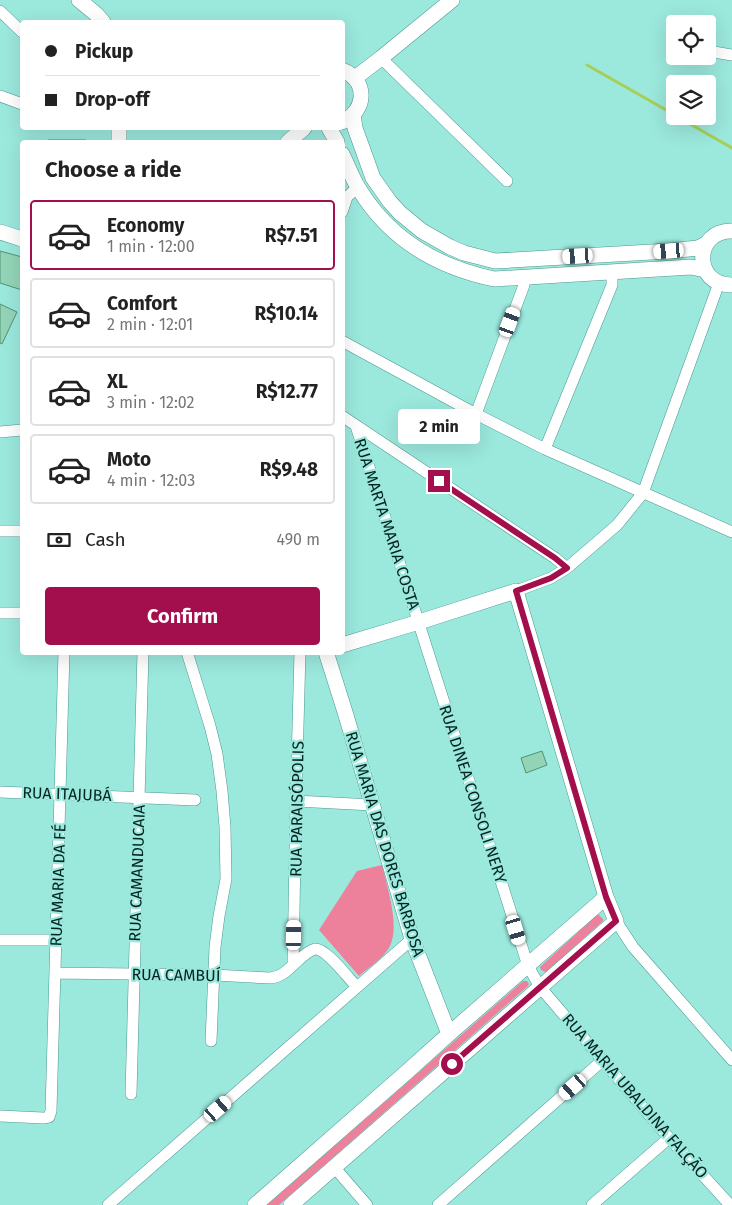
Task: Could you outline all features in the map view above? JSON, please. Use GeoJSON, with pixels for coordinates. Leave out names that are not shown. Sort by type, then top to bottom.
{"type":"FeatureCollection","features":[{"type":"Feature","properties":{"kind":"street"},"geometry":{"type":"LineString","coordinates":[[79,0],[101,20]]}},
{"type":"Feature","properties":{"kind":"street"},"geometry":{"type":"LineString","coordinates":[[452,0],[381,58],[349,74],[359,84],[361,97],[360,104],[348,118],[355,128],[373,178],[390,202],[410,222],[436,240],[464,253],[496,261],[698,248],[706,244],[715,235],[721,232],[732,231]]}},
{"type":"Feature","properties":{"kind":"street"},"geometry":{"type":"LineString","coordinates":[[0,10],[20,30]]}},
{"type":"Feature","properties":{"kind":"street"},"geometry":{"type":"LineString","coordinates":[[716,52],[732,55]]}},
{"type":"Feature","properties":{"kind":"street"},"geometry":{"type":"LineString","coordinates":[[381,58],[507,180]]}},
{"type":"Feature","properties":{"kind":"street"},"geometry":{"type":"LineString","coordinates":[[0,96],[20,103]]}},
{"type":"Feature","properties":{"kind":"street"},"geometry":{"type":"LineString","coordinates":[[290,140],[302,130]]}},
{"type":"Feature","properties":{"kind":"street"},"geometry":{"type":"LineString","coordinates":[[345,160],[366,201],[387,225],[399,236],[427,255],[459,270],[494,279],[692,267],[705,270]]}},
{"type":"Feature","properties":{"kind":"street"},"geometry":{"type":"LineString","coordinates":[[345,203],[347,197],[358,187]]}},
{"type":"Feature","properties":{"kind":"street"},"geometry":{"type":"LineString","coordinates":[[1,237],[20,239]]}},
{"type":"Feature","properties":{"kind":"street"},"geometry":{"type":"LineString","coordinates":[[345,643],[419,622],[551,578],[567,568],[617,525],[643,492],[725,284],[713,280],[705,270],[702,257],[706,244]]}},
{"type":"Feature","properties":{"kind":"street"},"geometry":{"type":"LineString","coordinates":[[476,414],[524,284],[524,259]]}},
{"type":"Feature","properties":{"kind":"street"},"geometry":{"type":"LineString","coordinates":[[546,449],[612,285],[612,272]]}},
{"type":"Feature","properties":{"kind":"street"},"geometry":{"type":"LineString","coordinates":[[345,343],[476,414],[546,449],[732,532]]}},
{"type":"Feature","properties":{"kind":"street"},"geometry":{"type":"LineString","coordinates":[[345,418],[555,558],[567,568]]}},
{"type":"Feature","properties":{"kind":"street","name":"RUA MARTA MARIA COSTA"},"geometry":{"type":"LineString","coordinates":[[356,426],[419,622]]}},
{"type":"Feature","properties":{"kind":"street"},"geometry":{"type":"LineString","coordinates":[[0,432],[20,430]]}},
{"type":"Feature","properties":{"kind":"street"},"geometry":{"type":"LineString","coordinates":[[0,531],[20,532]]}},
{"type":"Feature","properties":{"kind":"street"},"geometry":{"type":"LineString","coordinates":[[516,591],[606,897],[616,921],[633,947],[732,1060]]}},
{"type":"Feature","properties":{"kind":"street"},"geometry":{"type":"LineString","coordinates":[[0,613],[20,613]]}},
{"type":"Feature","properties":{"kind":"street","name":"RUA DINEA CONSOLI NERY"},"geometry":{"type":"LineString","coordinates":[[419,622],[528,966],[540,986]]}},
{"type":"Feature","properties":{"kind":"street","name":"RUA MARIA DA FÉ"},"geometry":{"type":"LineString","coordinates":[[0,1116],[43,1118],[49,1117],[52,1111],[64,655]]}},
{"type":"Feature","properties":{"kind":"street","name":"RUA CAMANDUCAIA"},"geometry":{"type":"LineString","coordinates":[[131,1094],[143,655]]}},
{"type":"Feature","properties":{"kind":"street"},"geometry":{"type":"LineString","coordinates":[[188,655],[217,754],[225,827],[226,879],[216,934],[212,1041]]}},
{"type":"Feature","properties":{"kind":"street","name":"RUA PARAISÓPOLIS"},"geometry":{"type":"LineString","coordinates":[[293,965],[300,655]]}},
{"type":"Feature","properties":{"kind":"street","name":"RUA MARIA DAS DORES BARBOSA"},"geometry":{"type":"LineString","coordinates":[[327,655],[412,939],[448,1034]]}},
{"type":"Feature","properties":{"kind":"street","name":"RUA ITAJUBÁ"},"geometry":{"type":"LineString","coordinates":[[0,792],[195,800]]}},
{"type":"Feature","properties":{"kind":"street"},"geometry":{"type":"LineString","coordinates":[[296,801],[372,805]]}},
{"type":"Feature","properties":{"kind":"street"},"geometry":{"type":"LineString","coordinates":[[256,1205],[448,1034],[606,897]]}},
{"type":"Feature","properties":{"kind":"street"},"geometry":{"type":"LineString","coordinates":[[291,1205],[616,921]]}},
{"type":"Feature","properties":{"kind":"street"},"geometry":{"type":"LineString","coordinates":[[108,1205],[412,939]]}},
{"type":"Feature","properties":{"kind":"street"},"geometry":{"type":"LineString","coordinates":[[0,940],[56,940]]}},
{"type":"Feature","properties":{"kind":"street","name":"RUA CAMBUÍ"},"geometry":{"type":"LineString","coordinates":[[55,973],[275,978],[285,973],[313,950],[318,949],[330,957],[357,987]]}},
{"type":"Feature","properties":{"kind":"street","name":"RUA MARIA UBALDINA FALÇÃO"},"geometry":{"type":"LineString","coordinates":[[540,986],[669,1138],[730,1205]]}},
{"type":"Feature","properties":{"kind":"street"},"geometry":{"type":"LineString","coordinates":[[438,1205],[603,1060]]}},
{"type":"Feature","properties":{"kind":"street"},"geometry":{"type":"LineString","coordinates":[[592,1205],[669,1138]]}},
{"type":"Feature","properties":{"kind":"street"},"geometry":{"type":"LineString","coordinates":[[334,1167],[368,1205]]}},
{"type":"Feature","properties":{"kind":"shaded area"},"geometry":{"type":"Polygon","coordinates":[[[382,865],[392,906],[393,937],[390,946],[384,954],[359,976],[319,930],[357,871],[382,865]]]}},
{"type":"Feature","properties":{"kind":"shaded area"},"geometry":{"type":"Polygon","coordinates":[[[598,914],[603,921],[546,972],[541,970],[540,967],[598,914]]]}},
{"type":"Feature","properties":{"kind":"shaded area"},"geometry":{"type":"Polygon","coordinates":[[[523,981],[527,981],[528,986],[279,1205],[267,1205],[523,981]]]}},
{"type":"Feature","properties":{"kind":"building"},"geometry":{"type":"Polygon","coordinates":[[[0,251],[20,256],[20,289],[0,283],[0,251]]]}},
{"type":"Feature","properties":{"kind":"building"},"geometry":{"type":"Polygon","coordinates":[[[0,304],[17,312],[2,344],[0,343],[0,304]]]}},
{"type":"Feature","properties":{"kind":"building"},"geometry":{"type":"Polygon","coordinates":[[[542,751],[547,765],[526,773],[521,758],[542,751]]]}},
{"type":"Feature","properties":{"kind":"waterway"},"geometry":{"type":"LineString","coordinates":[[587,65],[666,110]]}},
{"type":"Feature","properties":{"kind":"waterway"},"geometry":{"type":"LineString","coordinates":[[692,125],[732,148]]}},
{"type":"Feature","properties":{"kind":"route"},"geometry":{"type":"LineString","coordinates":[[439,481],[555,558],[567,568],[551,578],[516,591],[606,897],[616,921],[452,1064]]}}]}
